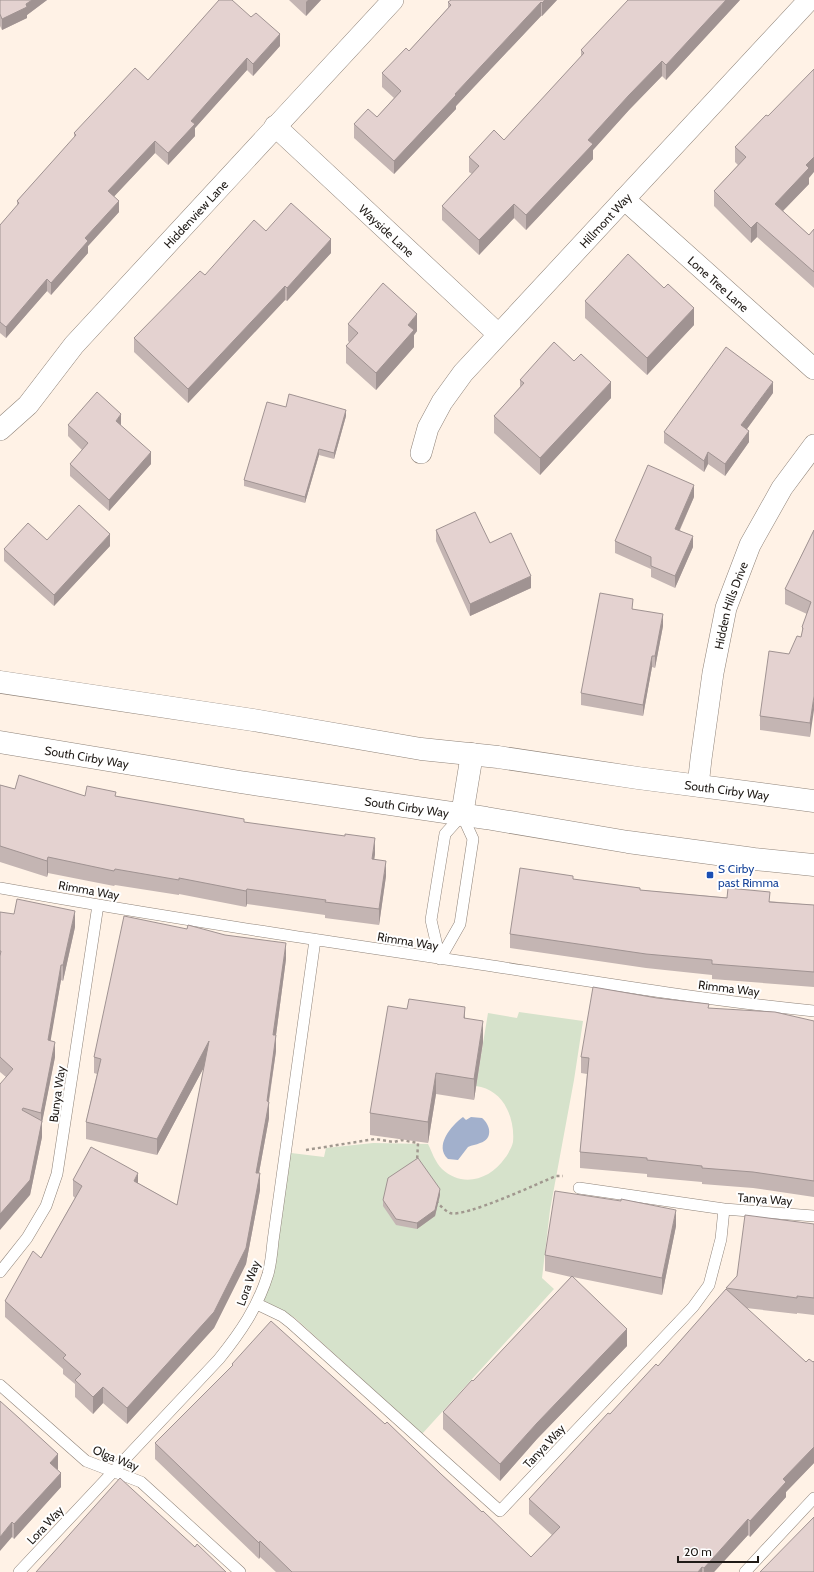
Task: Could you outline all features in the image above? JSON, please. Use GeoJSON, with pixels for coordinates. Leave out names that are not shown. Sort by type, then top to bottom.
{"type":"FeatureCollection","features":[{"type":"Feature","properties":{"kind":"main road","name":"South Cirby Way"},"geometry":{"type":"LineString","coordinates":[[0,682],[253,720],[421,749],[472,754],[814,801]]}},
{"type":"Feature","properties":{"kind":"main road","name":"South Cirby Way"},"geometry":{"type":"LineString","coordinates":[[0,742],[232,781],[462,815],[628,842],[814,865]]}},
{"type":"Feature","properties":{"kind":"main road"},"geometry":{"type":"LineString","coordinates":[[462,815],[472,754]]}},
{"type":"Feature","properties":{"kind":"street","name":"Hiddenview Lane"},"geometry":{"type":"LineString","coordinates":[[0,430],[28,405],[74,345],[393,0]]}},
{"type":"Feature","properties":{"kind":"street","name":"Hillmont Way"},"geometry":{"type":"LineString","coordinates":[[420,453],[428,428],[442,402],[463,373],[809,0]]}},
{"type":"Feature","properties":{"kind":"street","name":"Wayside Lane"},"geometry":{"type":"LineString","coordinates":[[275,126],[498,334]]}},
{"type":"Feature","properties":{"kind":"street","name":"Lone Tree Lane"},"geometry":{"type":"LineString","coordinates":[[624,199],[814,369]]}},
{"type":"Feature","properties":{"kind":"street","name":"Hidden Hills Drive"},"geometry":{"type":"LineString","coordinates":[[698,786],[713,673],[726,608],[750,545],[782,488],[814,445]]}},
{"type":"Feature","properties":{"kind":"lane"},"geometry":{"type":"LineString","coordinates":[[462,815],[473,839],[460,924],[440,959],[432,920],[445,834],[462,815]]}},
{"type":"Feature","properties":{"kind":"lane","name":"Rimma Way"},"geometry":{"type":"LineString","coordinates":[[0,888],[440,959],[682,995],[814,1011]]}},
{"type":"Feature","properties":{"kind":"lane","name":"Bunya Way"},"geometry":{"type":"LineString","coordinates":[[0,1272],[27,1238],[46,1206],[57,1174],[98,905]]}},
{"type":"Feature","properties":{"kind":"lane","name":"Lora Way"},"geometry":{"type":"LineString","coordinates":[[19,1572],[219,1359],[240,1334],[257,1304],[268,1273],[315,940]]}},
{"type":"Feature","properties":{"kind":"lane"},"geometry":{"type":"LineString","coordinates":[[579,1188],[724,1209]]}},
{"type":"Feature","properties":{"kind":"lane","name":"Tanya Way"},"geometry":{"type":"LineString","coordinates":[[257,1304],[282,1316],[291,1323],[500,1511],[693,1307],[709,1285],[721,1238],[724,1209],[814,1216]]}},
{"type":"Feature","properties":{"kind":"lane","name":"Olga Way"},"geometry":{"type":"LineString","coordinates":[[0,1386],[86,1461],[141,1482],[240,1572]]}},
{"type":"Feature","properties":{"kind":"lane"},"geometry":{"type":"LineString","coordinates":[[745,1572],[814,1498]]}},
{"type":"Feature","properties":{"kind":"path"},"geometry":{"type":"LineString","coordinates":[[286,1153],[374,1139],[394,1142],[402,1140],[418,1143],[417,1164]]}},
{"type":"Feature","properties":{"kind":"path"},"geometry":{"type":"LineString","coordinates":[[433,1198],[442,1208],[451,1213],[467,1212],[556,1176],[569,1176],[579,1188]]}},
{"type":"Feature","properties":{"kind":"green space"},"geometry":{"type":"Polygon","coordinates":[[[519,1012],[583,1021],[574,1080],[550,1210],[542,1278],[554,1289],[422,1434],[295,1318],[263,1300],[291,1153],[324,1157],[326,1148],[373,1143],[428,1144],[437,1163],[450,1175],[467,1180],[475,1179],[492,1172],[499,1166],[509,1152],[513,1142],[513,1134],[510,1117],[502,1100],[494,1093],[476,1086],[488,1013],[517,1018],[519,1012]]]}},
{"type":"Feature","properties":{"kind":"water"},"geometry":{"type":"Polygon","coordinates":[[[463,1117],[466,1120],[471,1117],[482,1118],[489,1127],[489,1135],[484,1141],[468,1147],[458,1160],[448,1159],[444,1154],[443,1142],[449,1131],[463,1117]]]}},
{"type":"Feature","properties":{"kind":"building"},"geometry":{"type":"Polygon","coordinates":[[[0,0],[32,0],[26,4],[27,7],[2,19],[0,14],[0,0]]]}},
{"type":"Feature","properties":{"kind":"building"},"geometry":{"type":"Polygon","coordinates":[[[219,0],[232,0],[251,17],[256,13],[280,34],[253,64],[247,58],[191,121],[195,124],[168,153],[155,141],[108,191],[119,201],[85,238],[88,241],[51,283],[47,279],[6,327],[0,322],[0,225],[19,203],[17,201],[76,135],[74,133],[135,68],[148,80],[219,0]]]}},
{"type":"Feature","properties":{"kind":"building"},"geometry":{"type":"Polygon","coordinates":[[[451,0],[545,0],[542,3],[541,2],[394,161],[354,124],[368,109],[377,117],[401,91],[382,73],[406,48],[409,51],[451,5],[448,2],[451,0]]]}},
{"type":"Feature","properties":{"kind":"building"},"geometry":{"type":"Polygon","coordinates":[[[628,0],[726,0],[666,65],[662,61],[629,95],[588,140],[593,144],[526,215],[514,204],[479,240],[442,206],[479,166],[469,157],[494,130],[504,140],[584,53],[581,50],[628,0]]]}},
{"type":"Feature","properties":{"kind":"building"},"geometry":{"type":"Polygon","coordinates":[[[814,69],[814,157],[806,165],[809,168],[775,204],[809,235],[814,229],[814,272],[757,222],[751,228],[714,191],[746,157],[735,147],[814,69]]]}},
{"type":"Feature","properties":{"kind":"building"},"geometry":{"type":"Polygon","coordinates":[[[291,203],[331,239],[287,288],[285,286],[188,389],[134,338],[200,271],[205,275],[254,220],[266,231],[291,203]]]}},
{"type":"Feature","properties":{"kind":"building"},"geometry":{"type":"Polygon","coordinates":[[[628,254],[664,288],[668,284],[694,308],[647,358],[585,301],[628,254]]]}},
{"type":"Feature","properties":{"kind":"building"},"geometry":{"type":"Polygon","coordinates":[[[383,283],[417,314],[408,325],[414,330],[376,373],[346,346],[358,333],[348,324],[383,283]]]}},
{"type":"Feature","properties":{"kind":"building"},"geometry":{"type":"Polygon","coordinates":[[[554,342],[574,361],[581,354],[611,382],[540,458],[494,416],[524,383],[520,380],[554,342]]]}},
{"type":"Feature","properties":{"kind":"building"},"geometry":{"type":"Polygon","coordinates":[[[726,347],[773,382],[741,425],[749,431],[725,464],[708,452],[704,461],[664,432],[726,347]]]}},
{"type":"Feature","properties":{"kind":"building"},"geometry":{"type":"Polygon","coordinates":[[[97,392],[121,414],[116,421],[151,452],[109,500],[70,464],[88,443],[68,425],[97,392]]]}},
{"type":"Feature","properties":{"kind":"building"},"geometry":{"type":"Polygon","coordinates":[[[289,394],[346,410],[334,453],[319,449],[305,497],[244,480],[267,402],[286,407],[289,394]]]}},
{"type":"Feature","properties":{"kind":"building"},"geometry":{"type":"Polygon","coordinates":[[[648,465],[694,485],[675,529],[693,536],[675,576],[651,566],[651,557],[615,541],[648,465]]]}},
{"type":"Feature","properties":{"kind":"building"},"geometry":{"type":"Polygon","coordinates":[[[79,505],[110,534],[54,595],[4,549],[28,523],[47,540],[79,505]]]}},
{"type":"Feature","properties":{"kind":"building"},"geometry":{"type":"Polygon","coordinates":[[[475,512],[490,543],[511,533],[531,576],[470,604],[436,530],[475,512]]]}},
{"type":"Feature","properties":{"kind":"building"},"geometry":{"type":"Polygon","coordinates":[[[814,530],[814,696],[810,723],[760,716],[769,651],[789,654],[797,636],[801,637],[802,627],[811,602],[785,589],[814,530]]]}},
{"type":"Feature","properties":{"kind":"building"},"geometry":{"type":"Polygon","coordinates":[[[600,593],[633,599],[632,609],[663,614],[655,656],[652,656],[643,705],[581,693],[600,593]]]}},
{"type":"Feature","properties":{"kind":"building"},"geometry":{"type":"Polygon","coordinates":[[[19,775],[85,796],[87,786],[116,792],[115,796],[244,819],[244,822],[345,836],[345,834],[375,838],[372,859],[386,861],[379,909],[247,889],[246,891],[179,878],[179,880],[115,869],[114,871],[48,857],[47,861],[0,846],[0,785],[15,789],[19,775]]]}},
{"type":"Feature","properties":{"kind":"building"},"geometry":{"type":"Polygon","coordinates":[[[520,868],[573,876],[573,879],[640,888],[640,890],[727,898],[728,888],[770,892],[769,902],[814,905],[814,972],[712,964],[712,960],[646,954],[510,934],[520,868]]]}},
{"type":"Feature","properties":{"kind":"building"},"geometry":{"type":"Polygon","coordinates":[[[17,899],[75,911],[63,965],[61,965],[48,1040],[55,1042],[41,1113],[23,1108],[22,1110],[42,1121],[30,1180],[0,1214],[0,1084],[13,1069],[0,1057],[0,912],[14,914],[17,899]]]}},
{"type":"Feature","properties":{"kind":"building"},"geometry":{"type":"Polygon","coordinates":[[[124,916],[187,929],[188,925],[225,935],[286,943],[273,1035],[276,1035],[267,1101],[269,1102],[256,1173],[260,1173],[246,1248],[214,1312],[127,1408],[103,1387],[93,1397],[75,1380],[81,1374],[63,1358],[66,1355],[5,1301],[33,1251],[41,1258],[82,1186],[73,1180],[91,1147],[138,1173],[134,1181],[177,1205],[209,1041],[157,1139],[86,1122],[101,1059],[94,1057],[124,916]]]}},
{"type":"Feature","properties":{"kind":"building"},"geometry":{"type":"Polygon","coordinates":[[[593,987],[657,998],[709,1004],[708,1008],[775,1012],[814,1021],[814,1181],[753,1172],[702,1168],[702,1166],[647,1160],[647,1158],[580,1152],[589,1058],[581,1057],[593,987]]]}},
{"type":"Feature","properties":{"kind":"building"},"geometry":{"type":"Polygon","coordinates":[[[409,999],[465,1007],[464,1018],[483,1021],[474,1079],[436,1073],[428,1122],[370,1113],[388,1006],[407,1009],[409,999]]]}},
{"type":"Feature","properties":{"kind":"building"},"geometry":{"type":"Polygon","coordinates":[[[418,1158],[440,1189],[435,1210],[417,1223],[396,1219],[383,1200],[388,1178],[418,1158]]]}},
{"type":"Feature","properties":{"kind":"building"},"geometry":{"type":"Polygon","coordinates":[[[555,1191],[621,1201],[621,1199],[676,1210],[662,1278],[545,1255],[555,1191]]]}},
{"type":"Feature","properties":{"kind":"building"},"geometry":{"type":"Polygon","coordinates":[[[745,1215],[814,1224],[814,1298],[797,1296],[797,1298],[726,1288],[737,1276],[745,1215]]]}},
{"type":"Feature","properties":{"kind":"building"},"geometry":{"type":"Polygon","coordinates":[[[572,1276],[627,1329],[500,1464],[443,1412],[572,1276]]]}},
{"type":"Feature","properties":{"kind":"building"},"geometry":{"type":"Polygon","coordinates":[[[726,1289],[806,1362],[809,1359],[813,1362],[814,1361],[814,1447],[783,1479],[786,1482],[750,1521],[748,1519],[704,1568],[702,1567],[698,1572],[292,1572],[260,1541],[259,1543],[155,1443],[233,1365],[232,1364],[271,1321],[385,1424],[387,1422],[531,1557],[560,1527],[529,1499],[608,1413],[610,1414],[656,1364],[658,1366],[726,1289]]]}},
{"type":"Feature","properties":{"kind":"building"},"geometry":{"type":"Polygon","coordinates":[[[0,1401],[58,1454],[50,1463],[61,1473],[14,1524],[12,1522],[0,1537],[0,1401]]]}},
{"type":"Feature","properties":{"kind":"building"},"geometry":{"type":"Polygon","coordinates":[[[120,1478],[195,1547],[197,1544],[226,1572],[36,1572],[120,1478]]]}},
{"type":"Feature","properties":{"kind":"building"},"geometry":{"type":"Polygon","coordinates":[[[814,1517],[814,1572],[760,1572],[814,1517]]]}},
{"type":"Feature","properties":{"kind":"place","name":"S Cirby past Rimma"},"geometry":{"type":"Point","coordinates":[710,875]}}]}
